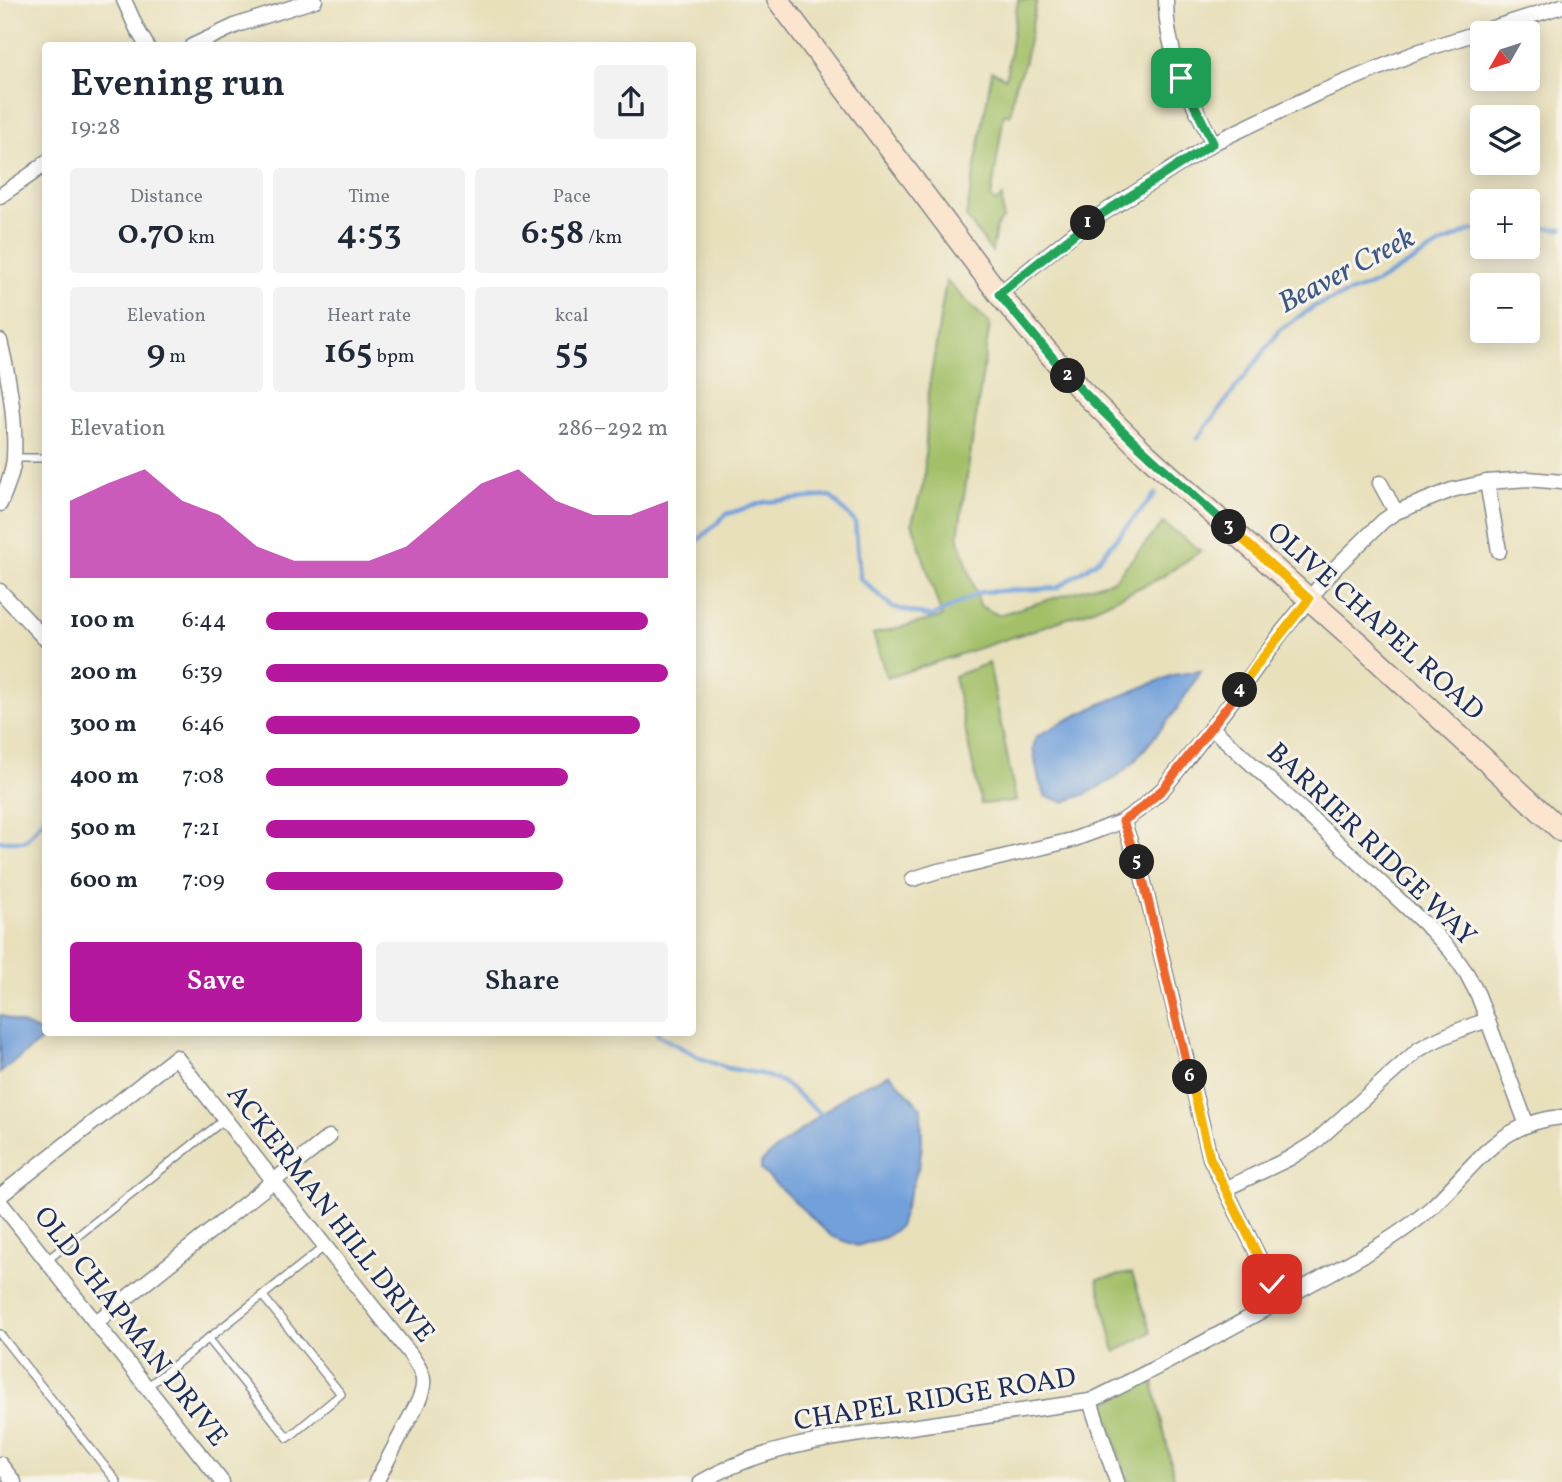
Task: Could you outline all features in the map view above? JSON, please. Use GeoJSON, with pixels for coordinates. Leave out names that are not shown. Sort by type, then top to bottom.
{"type":"FeatureCollection","features":[{"type":"Feature","properties":{"kind":"main road","name":"OLIVE CHAPEL ROAD"},"geometry":{"type":"LineString","coordinates":[[778,0],[999,294],[1060,367],[1104,414],[1562,831]]}},
{"type":"Feature","properties":{"kind":"street"},"geometry":{"type":"LineString","coordinates":[[124,0],[145,42]]}},
{"type":"Feature","properties":{"kind":"street"},"geometry":{"type":"LineString","coordinates":[[201,42],[237,25],[315,0]]}},
{"type":"Feature","properties":{"kind":"street"},"geometry":{"type":"LineString","coordinates":[[1166,0],[1166,18],[1174,57],[1181,78],[1213,143]]}},
{"type":"Feature","properties":{"kind":"street"},"geometry":{"type":"LineString","coordinates":[[999,294],[1083,226],[1213,143],[1316,94],[1420,51],[1562,6]]}},
{"type":"Feature","properties":{"kind":"street"},"geometry":{"type":"LineString","coordinates":[[0,196],[42,165]]}},
{"type":"Feature","properties":{"kind":"street"},"geometry":{"type":"LineString","coordinates":[[0,341],[11,404],[14,458],[8,485],[0,504]]}},
{"type":"Feature","properties":{"kind":"street"},"geometry":{"type":"LineString","coordinates":[[913,880],[939,871],[1072,840],[1123,821],[1140,809],[1163,789],[1309,599],[1350,552],[1396,512],[1452,490],[1487,482],[1528,479],[1562,482]]}},
{"type":"Feature","properties":{"kind":"street"},"geometry":{"type":"LineString","coordinates":[[1487,482],[1499,551]]}},
{"type":"Feature","properties":{"kind":"street"},"geometry":{"type":"LineString","coordinates":[[1380,483],[1396,512]]}},
{"type":"Feature","properties":{"kind":"street"},"geometry":{"type":"LineString","coordinates":[[0,592],[42,636]]}},
{"type":"Feature","properties":{"kind":"street","name":"BARRIER RIDGE WAY"},"geometry":{"type":"LineString","coordinates":[[1212,728],[1317,823],[1451,951],[1467,974],[1488,1020],[1527,1125]]}},
{"type":"Feature","properties":{"kind":"street"},"geometry":{"type":"LineString","coordinates":[[1123,821],[1143,879],[1210,1158],[1280,1300]]}},
{"type":"Feature","properties":{"kind":"street"},"geometry":{"type":"LineString","coordinates":[[1225,1189],[1288,1159],[1314,1143],[1418,1050],[1438,1038],[1488,1020]]}},
{"type":"Feature","properties":{"kind":"street","name":"ACKERMAN HILL DRIVE"},"geometry":{"type":"LineString","coordinates":[[0,1196],[176,1057],[410,1354],[423,1375],[424,1389],[376,1482]]}},
{"type":"Feature","properties":{"kind":"street","name":"CHAPEL RIDGE ROAD"},"geometry":{"type":"LineString","coordinates":[[701,1482],[737,1463],[830,1438],[1090,1401],[1376,1247],[1431,1208],[1486,1150],[1504,1136],[1542,1120],[1562,1117]]}},
{"type":"Feature","properties":{"kind":"street"},"geometry":{"type":"LineString","coordinates":[[95,1323],[329,1137]]}},
{"type":"Feature","properties":{"kind":"street","name":"OLD CHAPMAN DRIVE"},"geometry":{"type":"LineString","coordinates":[[0,1202],[222,1482]]}},
{"type":"Feature","properties":{"kind":"street"},"geometry":{"type":"LineString","coordinates":[[1090,1401],[1118,1482]]}},
{"type":"Feature","properties":{"kind":"street"},"geometry":{"type":"LineString","coordinates":[[1,1468],[14,1482]]}},
{"type":"Feature","properties":{"kind":"lane"},"geometry":{"type":"LineString","coordinates":[[14,458],[42,458]]}},
{"type":"Feature","properties":{"kind":"lane"},"geometry":{"type":"LineString","coordinates":[[46,1261],[225,1119]]}},
{"type":"Feature","properties":{"kind":"lane"},"geometry":{"type":"LineString","coordinates":[[146,1388],[324,1247]]}},
{"type":"Feature","properties":{"kind":"lane"},"geometry":{"type":"LineString","coordinates":[[208,1338],[288,1438],[341,1395],[262,1295]]}},
{"type":"Feature","properties":{"kind":"lane"},"geometry":{"type":"LineString","coordinates":[[0,1334],[117,1482]]}},
{"type":"Feature","properties":{"kind":"green space"},"geometry":{"type":"Polygon","coordinates":[[[1018,0],[1037,0],[1024,65],[1015,84],[1010,116],[1004,113],[991,198],[996,202],[1002,197],[1003,219],[996,227],[992,252],[966,217],[992,71],[1006,78],[1018,0]]]}},
{"type":"Feature","properties":{"kind":"green space"},"geometry":{"type":"Polygon","coordinates":[[[946,281],[990,324],[958,536],[980,606],[998,615],[1114,580],[1163,523],[1201,551],[1160,578],[1091,610],[887,678],[873,634],[942,617],[912,522],[924,482],[928,394],[946,281]]]}},
{"type":"Feature","properties":{"kind":"green space"},"geometry":{"type":"Polygon","coordinates":[[[989,663],[1016,801],[981,804],[954,676],[989,663]]]}},
{"type":"Feature","properties":{"kind":"green space"},"geometry":{"type":"Polygon","coordinates":[[[1132,1273],[1151,1332],[1115,1352],[1097,1279],[1132,1273]]]}},
{"type":"Feature","properties":{"kind":"green space"},"geometry":{"type":"Polygon","coordinates":[[[1153,1381],[1175,1482],[1128,1482],[1105,1403],[1153,1381]]]}},
{"type":"Feature","properties":{"kind":"water"},"geometry":{"type":"Polygon","coordinates":[[[1201,671],[1175,712],[1134,762],[1114,779],[1064,802],[1046,797],[1039,781],[1033,749],[1036,737],[1101,704],[1173,675],[1201,671]]]}},
{"type":"Feature","properties":{"kind":"water"},"geometry":{"type":"Polygon","coordinates":[[[0,1015],[47,1036],[0,1073],[0,1015]]]}},
{"type":"Feature","properties":{"kind":"water"},"geometry":{"type":"Polygon","coordinates":[[[890,1074],[921,1108],[922,1145],[919,1165],[899,1227],[886,1237],[857,1246],[831,1236],[761,1170],[761,1163],[850,1092],[890,1074]]]}},
{"type":"Feature","properties":{"kind":"waterway","name":"Beaver Creek"},"geometry":{"type":"LineString","coordinates":[[1540,228],[1562,229]]}},
{"type":"Feature","properties":{"kind":"waterway","name":"Beaver Creek"},"geometry":{"type":"LineString","coordinates":[[1197,439],[1281,329],[1315,306],[1376,283],[1441,244],[1470,231]]}},
{"type":"Feature","properties":{"kind":"waterway","name":"Beaver Creek"},"geometry":{"type":"LineString","coordinates":[[696,542],[727,514],[765,502],[830,496],[855,522],[860,578],[892,607],[931,617],[981,592],[1057,588],[1097,561],[1155,494]]}},
{"type":"Feature","properties":{"kind":"waterway","name":"Beaver Creek"},"geometry":{"type":"LineString","coordinates":[[0,841],[25,841],[42,821]]}},
{"type":"Feature","properties":{"kind":"waterway"},"geometry":{"type":"LineString","coordinates":[[660,1036],[700,1058],[782,1082],[821,1114]]}},
{"type":"Feature","properties":{"kind":"route"},"geometry":{"type":"LineString","coordinates":[[1181,78],[1213,143],[1083,226],[999,294],[1038,342],[1104,414],[1309,599],[1163,789],[1123,821],[1143,879],[1210,1158],[1272,1284]]}}]}
